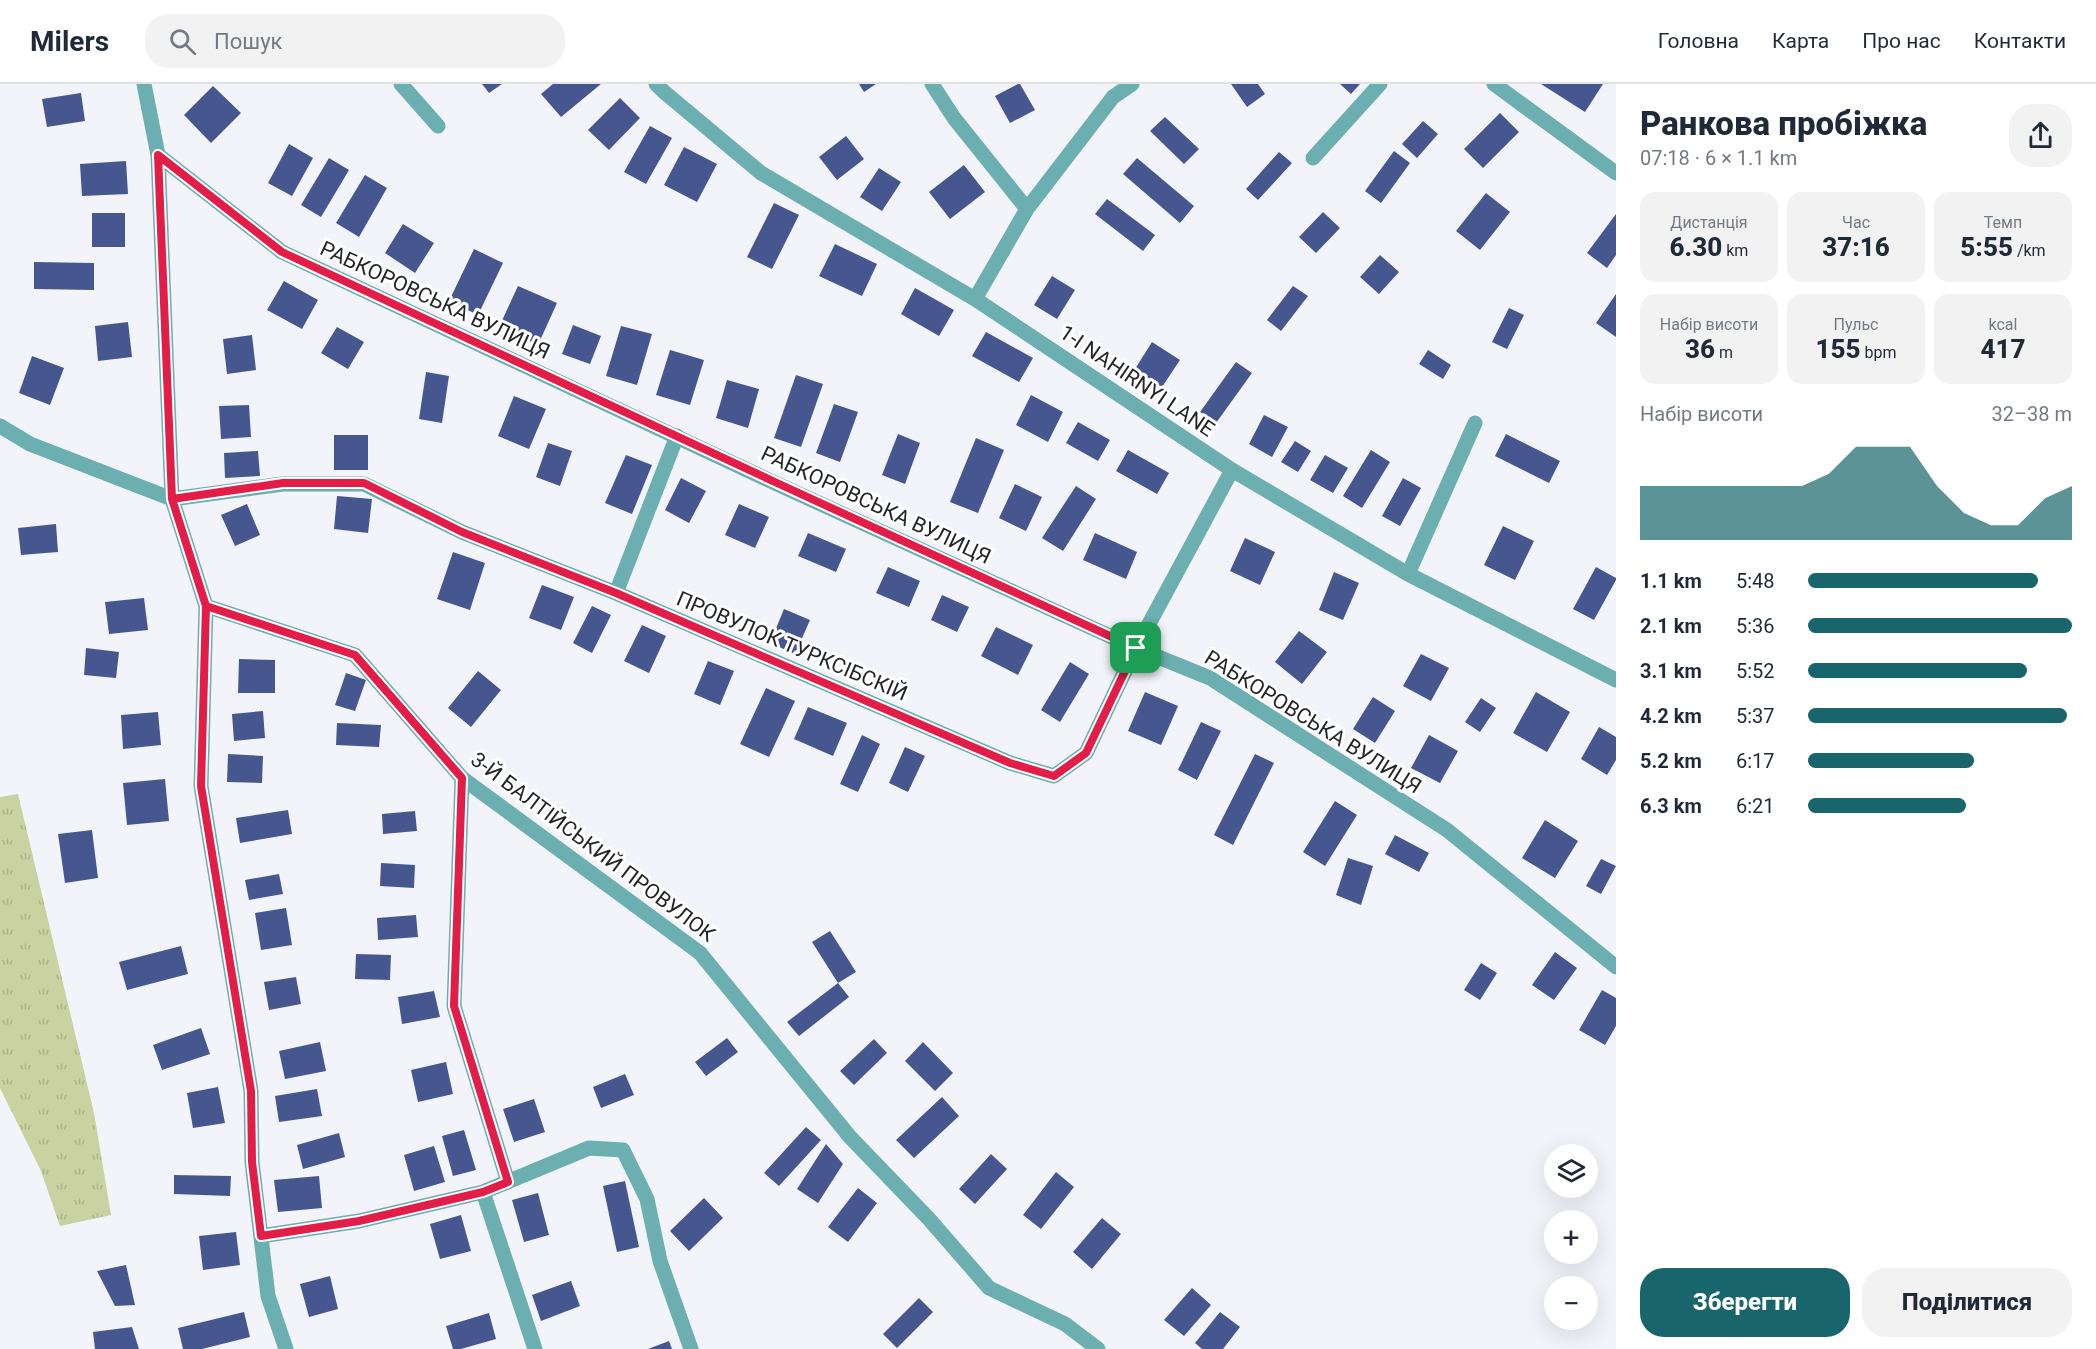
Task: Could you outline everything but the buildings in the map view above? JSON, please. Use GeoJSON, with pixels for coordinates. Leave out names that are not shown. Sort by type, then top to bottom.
{"type":"FeatureCollection","features":[{"type":"Feature","properties":{"kind":"street"},"geometry":{"type":"LineString","coordinates":[[144,84],[158,155],[172,499],[206,606],[201,786],[251,1091],[252,1162],[268,1296],[286,1349]]}},
{"type":"Feature","properties":{"kind":"street"},"geometry":{"type":"LineString","coordinates":[[401,84],[438,126]]}},
{"type":"Feature","properties":{"kind":"street","name":"1-I NAHIRNYI LANE"},"geometry":{"type":"LineString","coordinates":[[657,84],[761,173],[975,299],[1232,470],[1408,574],[1616,680]]}},
{"type":"Feature","properties":{"kind":"street"},"geometry":{"type":"LineString","coordinates":[[932,84],[954,118],[1028,209]]}},
{"type":"Feature","properties":{"kind":"street"},"geometry":{"type":"LineString","coordinates":[[975,299],[1028,209],[1113,97],[1132,84]]}},
{"type":"Feature","properties":{"kind":"street"},"geometry":{"type":"LineString","coordinates":[[1313,158],[1380,84]]}},
{"type":"Feature","properties":{"kind":"street"},"geometry":{"type":"LineString","coordinates":[[1494,84],[1616,173]]}},
{"type":"Feature","properties":{"kind":"street","name":"РАБКОРОВСЬКА ВУЛИЦЯ"},"geometry":{"type":"LineString","coordinates":[[158,155],[282,252],[1136,648],[1210,678],[1447,831],[1616,967]]}},
{"type":"Feature","properties":{"kind":"street"},"geometry":{"type":"LineString","coordinates":[[1408,574],[1474,423]]}},
{"type":"Feature","properties":{"kind":"street"},"geometry":{"type":"LineString","coordinates":[[0,426],[30,444],[172,499]]}},
{"type":"Feature","properties":{"kind":"street"},"geometry":{"type":"LineString","coordinates":[[616,593],[677,436]]}},
{"type":"Feature","properties":{"kind":"street","name":"ПРОВУЛОК ТУРКСІБСКІЙ"},"geometry":{"type":"LineString","coordinates":[[172,499],[283,483],[364,483],[462,532],[616,593],[1010,763],[1054,776],[1086,753],[1136,648],[1232,470]]}},
{"type":"Feature","properties":{"kind":"street","name":"3-Й БАЛТІЙСЬКИЙ ПРОВУЛОК"},"geometry":{"type":"LineString","coordinates":[[206,606],[355,655],[462,778],[700,952],[850,1137],[929,1219],[990,1288],[1065,1324],[1098,1349]]}},
{"type":"Feature","properties":{"kind":"street"},"geometry":{"type":"LineString","coordinates":[[462,778],[454,1006],[508,1182]]}},
{"type":"Feature","properties":{"kind":"street"},"geometry":{"type":"LineString","coordinates":[[261,1236],[359,1221],[483,1192],[589,1148],[623,1150],[646,1199],[660,1261],[691,1349]]}},
{"type":"Feature","properties":{"kind":"street"},"geometry":{"type":"LineString","coordinates":[[483,1192],[534,1349]]}},
{"type":"Feature","properties":{"kind":"green space"},"geometry":{"type":"Polygon","coordinates":[[[18,794],[94,1113],[111,1215],[60,1226],[41,1171],[0,1088],[0,797],[18,794]]]}},
{"type":"Feature","properties":{"kind":"route"},"geometry":{"type":"LineString","coordinates":[[1136,648],[282,252],[158,155],[172,499],[189,553],[206,606],[201,786],[251,1091],[252,1162],[261,1236],[359,1221],[483,1192],[508,1182],[454,1006],[462,778],[355,655],[206,606],[172,499],[283,483],[364,483],[462,532],[616,593],[1010,763],[1054,776],[1086,753],[1136,648]]}}]}
